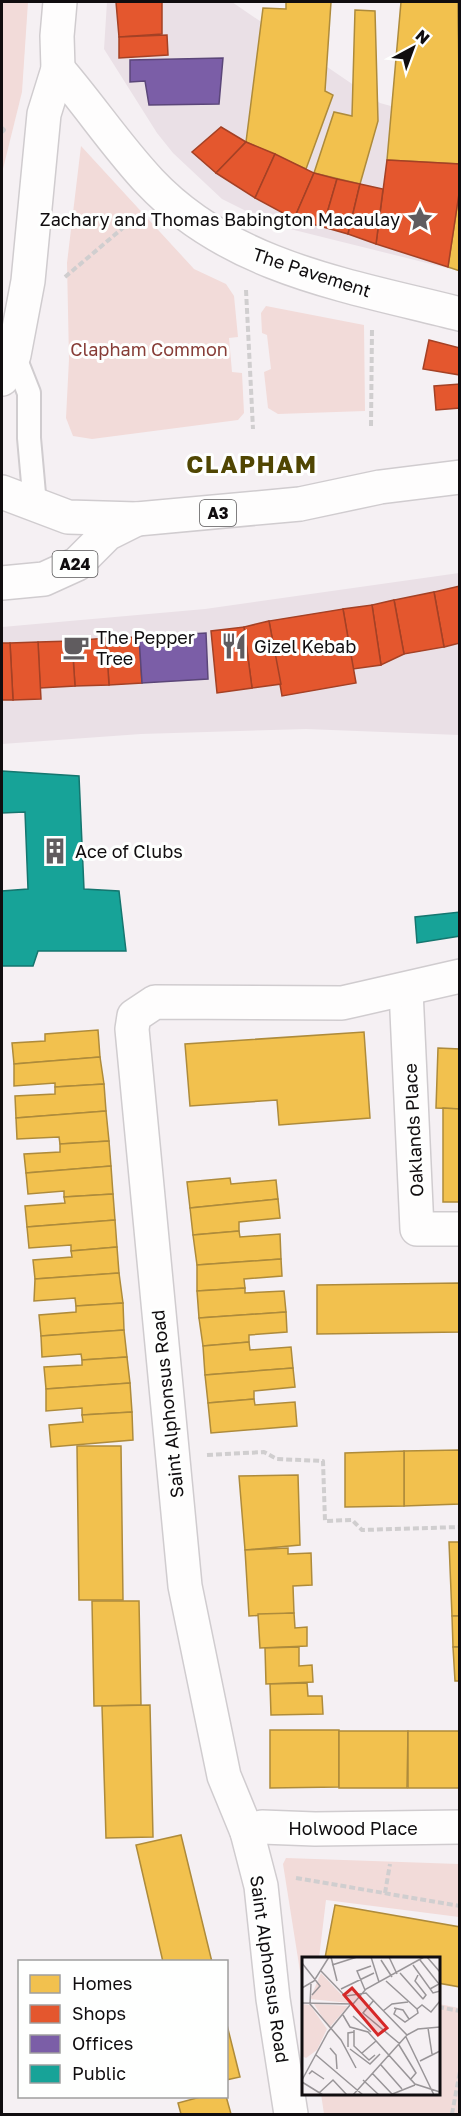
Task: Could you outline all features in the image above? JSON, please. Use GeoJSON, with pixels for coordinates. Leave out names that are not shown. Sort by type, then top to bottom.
{"type":"FeatureCollection","features":[{"type":"Feature","properties":{"kind":"main road"},"geometry":{"type":"LineString","coordinates":[[8,367],[28,281],[44,114],[58,69],[57,36],[60,2]]}},
{"type":"Feature","properties":{"kind":"main road","name":"The Pavement"},"geometry":{"type":"LineString","coordinates":[[58,69],[101,125],[151,183],[194,222],[263,259],[320,279],[459,314]]}},
{"type":"Feature","properties":{"kind":"main road","name":"A3"},"geometry":{"type":"LineString","coordinates":[[2,492],[68,517],[137,519],[300,504],[380,487],[459,477]]}},
{"type":"Feature","properties":{"kind":"main road","name":"A24"},"geometry":{"type":"LineString","coordinates":[[2,583],[44,579],[69,568],[77,564],[106,534],[137,519]]}},
{"type":"Feature","properties":{"kind":"main road","name":"Saint Alphonsus Road"},"geometry":{"type":"LineString","coordinates":[[291,2115],[273,2000],[261,1886],[247,1832],[224,1776],[185,1586],[132,1029],[134,1016],[155,1002],[342,1003],[459,976]]}},
{"type":"Feature","properties":{"kind":"main road","name":"Oaklands Place"},"geometry":{"type":"LineString","coordinates":[[406,990],[417,1229],[459,1229]]}},
{"type":"Feature","properties":{"kind":"main road","name":"Holwood Place"},"geometry":{"type":"LineString","coordinates":[[247,1832],[262,1827],[315,1829],[459,1827]]}},
{"type":"Feature","properties":{"kind":"lane"},"geometry":{"type":"LineString","coordinates":[[8,367],[29,393],[29,438],[35,505]]}},
{"type":"Feature","properties":{"kind":"path"},"geometry":{"type":"LineString","coordinates":[[58,284],[145,211]]}},
{"type":"Feature","properties":{"kind":"path"},"geometry":{"type":"LineString","coordinates":[[246,280],[253,429]]}},
{"type":"Feature","properties":{"kind":"path"},"geometry":{"type":"LineString","coordinates":[[371,426],[372,325]]}},
{"type":"Feature","properties":{"kind":"path"},"geometry":{"type":"LineString","coordinates":[[200,1455],[264,1452],[277,1459],[323,1461],[326,1521],[352,1520],[362,1530],[459,1527]]}},
{"type":"Feature","properties":{"kind":"path"},"geometry":{"type":"LineString","coordinates":[[385,1893],[391,1860]]}},
{"type":"Feature","properties":{"kind":"path"},"geometry":{"type":"LineString","coordinates":[[287,1876],[459,1906]]}},
{"type":"Feature","properties":{"kind":"path"},"geometry":{"type":"LineString","coordinates":[[440,2007],[459,2011]]}},
{"type":"Feature","properties":{"kind":"path"},"geometry":{"type":"LineString","coordinates":[[452,2115],[459,2071]]}},
{"type":"Feature","properties":{"kind":"shaded area"},"geometry":{"type":"Polygon","coordinates":[[[107,2],[232,2],[380,103],[459,125],[459,271],[274,225],[222,199],[173,153],[157,133],[104,49],[107,2]]]}},
{"type":"Feature","properties":{"kind":"shaded area"},"geometry":{"type":"Polygon","coordinates":[[[459,573],[459,735],[306,729],[141,734],[2,744],[2,627],[205,609],[459,573]]]}},
{"type":"Feature","properties":{"kind":"green space"},"geometry":{"type":"Polygon","coordinates":[[[2,2],[28,2],[22,92],[2,173],[2,2]]]}},
{"type":"Feature","properties":{"kind":"green space","name":"Clapham Common"},"geometry":{"type":"Polygon","coordinates":[[[81,146],[194,269],[226,284],[234,296],[238,337],[229,338],[232,372],[242,373],[244,413],[238,420],[92,439],[73,436],[66,418],[69,359],[67,263],[81,146]]]}},
{"type":"Feature","properties":{"kind":"green space","name":"Clapham Common"},"geometry":{"type":"Polygon","coordinates":[[[266,306],[364,325],[365,411],[278,414],[268,408],[264,372],[271,369],[267,335],[262,333],[261,313],[266,306]]]}},
{"type":"Feature","properties":{"kind":"green space"},"geometry":{"type":"Polygon","coordinates":[[[286,1858],[459,1864],[459,1917],[326,1900],[319,1957],[302,1957],[302,1984],[283,1864],[286,1858]]]}},
{"type":"Feature","properties":{"kind":"green space"},"geometry":{"type":"Polygon","coordinates":[[[440,2004],[459,2008],[459,2114],[324,2114],[321,2095],[440,2095],[440,2004]]]}},
{"type":"Feature","properties":{"kind":"building: Homes"},"geometry":{"type":"Polygon","coordinates":[[[286,2],[331,2],[325,91],[333,95],[306,169],[246,142],[263,8],[286,9],[286,2]]]}},
{"type":"Feature","properties":{"kind":"building: Homes"},"geometry":{"type":"Polygon","coordinates":[[[401,2],[458,2],[460,164],[387,160],[401,2]]]}},
{"type":"Feature","properties":{"kind":"building: Homes"},"geometry":{"type":"Polygon","coordinates":[[[458,2],[460,2],[460,52],[459,52],[458,2]]]}},
{"type":"Feature","properties":{"kind":"building: Homes"},"geometry":{"type":"Polygon","coordinates":[[[355,10],[375,11],[378,121],[360,184],[314,173],[334,112],[352,116],[355,10]]]}},
{"type":"Feature","properties":{"kind":"building: Homes"},"geometry":{"type":"Polygon","coordinates":[[[460,187],[460,271],[448,267],[460,187]]]}},
{"type":"Feature","properties":{"kind":"building: Homes"},"geometry":{"type":"Polygon","coordinates":[[[98,1030],[100,1057],[14,1064],[12,1043],[45,1041],[45,1034],[98,1030]]]}},
{"type":"Feature","properties":{"kind":"building: Homes"},"geometry":{"type":"Polygon","coordinates":[[[364,1032],[370,1118],[279,1125],[277,1100],[190,1106],[185,1044],[364,1032]]]}},
{"type":"Feature","properties":{"kind":"building: Homes"},"geometry":{"type":"Polygon","coordinates":[[[438,1048],[460,1049],[460,1109],[436,1108],[438,1048]]]}},
{"type":"Feature","properties":{"kind":"building: Homes"},"geometry":{"type":"Polygon","coordinates":[[[100,1057],[104,1084],[55,1087],[55,1083],[14,1086],[14,1064],[100,1057]]]}},
{"type":"Feature","properties":{"kind":"building: Homes"},"geometry":{"type":"Polygon","coordinates":[[[104,1084],[106,1111],[16,1118],[15,1096],[55,1094],[55,1087],[104,1084]]]}},
{"type":"Feature","properties":{"kind":"building: Homes"},"geometry":{"type":"Polygon","coordinates":[[[443,1108],[460,1109],[460,1202],[443,1202],[443,1108]]]}},
{"type":"Feature","properties":{"kind":"building: Homes"},"geometry":{"type":"Polygon","coordinates":[[[106,1111],[109,1141],[60,1144],[59,1137],[17,1139],[16,1118],[106,1111]]]}},
{"type":"Feature","properties":{"kind":"building: Homes"},"geometry":{"type":"Polygon","coordinates":[[[109,1141],[111,1166],[26,1173],[24,1154],[60,1152],[60,1144],[109,1141]]]}},
{"type":"Feature","properties":{"kind":"building: Homes"},"geometry":{"type":"Polygon","coordinates":[[[111,1166],[113,1194],[64,1197],[64,1191],[28,1194],[26,1173],[111,1166]]]}},
{"type":"Feature","properties":{"kind":"building: Homes"},"geometry":{"type":"Polygon","coordinates":[[[230,1178],[231,1184],[276,1180],[278,1199],[190,1208],[187,1182],[230,1178]]]}},
{"type":"Feature","properties":{"kind":"building: Homes"},"geometry":{"type":"Polygon","coordinates":[[[113,1194],[115,1220],[27,1227],[25,1206],[65,1203],[64,1197],[113,1194]]]}},
{"type":"Feature","properties":{"kind":"building: Homes"},"geometry":{"type":"Polygon","coordinates":[[[278,1199],[280,1218],[239,1222],[239,1231],[193,1235],[190,1208],[278,1199]]]}},
{"type":"Feature","properties":{"kind":"building: Homes"},"geometry":{"type":"Polygon","coordinates":[[[115,1220],[117,1247],[71,1251],[71,1245],[29,1248],[27,1227],[115,1220]]]}},
{"type":"Feature","properties":{"kind":"building: Homes"},"geometry":{"type":"Polygon","coordinates":[[[239,1231],[240,1237],[280,1234],[281,1259],[197,1265],[193,1235],[239,1231]]]}},
{"type":"Feature","properties":{"kind":"building: Homes"},"geometry":{"type":"Polygon","coordinates":[[[117,1247],[119,1273],[35,1279],[33,1260],[72,1257],[71,1251],[117,1247]]]}},
{"type":"Feature","properties":{"kind":"building: Homes"},"geometry":{"type":"Polygon","coordinates":[[[281,1259],[282,1276],[244,1279],[245,1288],[197,1291],[197,1265],[281,1259]]]}},
{"type":"Feature","properties":{"kind":"building: Homes"},"geometry":{"type":"Polygon","coordinates":[[[119,1273],[123,1303],[76,1306],[75,1298],[34,1301],[35,1279],[119,1273]]]}},
{"type":"Feature","properties":{"kind":"building: Homes"},"geometry":{"type":"Polygon","coordinates":[[[460,1283],[460,1332],[317,1334],[317,1285],[460,1283]]]}},
{"type":"Feature","properties":{"kind":"building: Homes"},"geometry":{"type":"Polygon","coordinates":[[[245,1288],[245,1293],[284,1291],[286,1312],[199,1318],[197,1291],[245,1288]]]}},
{"type":"Feature","properties":{"kind":"building: Homes"},"geometry":{"type":"Polygon","coordinates":[[[123,1303],[124,1330],[41,1336],[39,1315],[76,1312],[76,1306],[123,1303]]]}},
{"type":"Feature","properties":{"kind":"building: Homes"},"geometry":{"type":"Polygon","coordinates":[[[286,1312],[287,1332],[249,1335],[249,1342],[203,1346],[199,1318],[286,1312]]]}},
{"type":"Feature","properties":{"kind":"building: Homes"},"geometry":{"type":"Polygon","coordinates":[[[124,1330],[127,1357],[82,1360],[81,1354],[42,1357],[41,1336],[124,1330]]]}},
{"type":"Feature","properties":{"kind":"building: Homes"},"geometry":{"type":"Polygon","coordinates":[[[249,1342],[250,1350],[291,1347],[293,1368],[205,1375],[203,1346],[249,1342]]]}},
{"type":"Feature","properties":{"kind":"building: Homes"},"geometry":{"type":"Polygon","coordinates":[[[127,1357],[130,1383],[46,1389],[44,1367],[82,1365],[82,1360],[127,1357]]]}},
{"type":"Feature","properties":{"kind":"building: Homes"},"geometry":{"type":"Polygon","coordinates":[[[293,1368],[295,1387],[254,1391],[254,1399],[208,1403],[205,1375],[293,1368]]]}},
{"type":"Feature","properties":{"kind":"building: Homes"},"geometry":{"type":"Polygon","coordinates":[[[130,1383],[132,1412],[82,1415],[82,1408],[46,1411],[46,1389],[130,1383]]]}},
{"type":"Feature","properties":{"kind":"building: Homes"},"geometry":{"type":"Polygon","coordinates":[[[254,1399],[255,1405],[295,1402],[297,1426],[211,1433],[208,1403],[254,1399]]]}},
{"type":"Feature","properties":{"kind":"building: Homes"},"geometry":{"type":"Polygon","coordinates":[[[132,1412],[133,1440],[51,1447],[49,1425],[83,1422],[82,1415],[132,1412]]]}},
{"type":"Feature","properties":{"kind":"building: Homes"},"geometry":{"type":"Polygon","coordinates":[[[77,1446],[121,1446],[123,1600],[79,1600],[77,1446]]]}},
{"type":"Feature","properties":{"kind":"building: Homes"},"geometry":{"type":"Polygon","coordinates":[[[460,1450],[460,1504],[404,1506],[404,1451],[460,1450]]]}},
{"type":"Feature","properties":{"kind":"building: Homes"},"geometry":{"type":"Polygon","coordinates":[[[404,1451],[404,1506],[345,1507],[345,1453],[404,1451]]]}},
{"type":"Feature","properties":{"kind":"building: Homes"},"geometry":{"type":"Polygon","coordinates":[[[298,1475],[300,1545],[245,1550],[239,1476],[298,1475]]]}},
{"type":"Feature","properties":{"kind":"building: Homes"},"geometry":{"type":"Polygon","coordinates":[[[449,1542],[460,1542],[460,1616],[452,1616],[449,1542]]]}},
{"type":"Feature","properties":{"kind":"building: Homes"},"geometry":{"type":"Polygon","coordinates":[[[288,1548],[288,1554],[311,1553],[312,1585],[293,1586],[294,1613],[249,1616],[245,1550],[288,1548]]]}},
{"type":"Feature","properties":{"kind":"building: Homes"},"geometry":{"type":"Polygon","coordinates":[[[92,1601],[139,1601],[141,1705],[94,1706],[92,1601]]]}},
{"type":"Feature","properties":{"kind":"building: Homes"},"geometry":{"type":"Polygon","coordinates":[[[294,1613],[295,1628],[307,1627],[307,1646],[260,1648],[258,1614],[294,1613]]]}},
{"type":"Feature","properties":{"kind":"building: Homes"},"geometry":{"type":"Polygon","coordinates":[[[452,1616],[460,1616],[460,1647],[453,1647],[452,1616]]]}},
{"type":"Feature","properties":{"kind":"building: Homes"},"geometry":{"type":"Polygon","coordinates":[[[299,1647],[299,1666],[312,1665],[313,1682],[266,1684],[265,1648],[299,1647]]]}},
{"type":"Feature","properties":{"kind":"building: Homes"},"geometry":{"type":"Polygon","coordinates":[[[453,1647],[460,1647],[460,1681],[455,1681],[453,1647]]]}},
{"type":"Feature","properties":{"kind":"building: Homes"},"geometry":{"type":"Polygon","coordinates":[[[307,1683],[308,1696],[322,1696],[323,1714],[271,1715],[270,1684],[307,1683]]]}},
{"type":"Feature","properties":{"kind":"building: Homes"},"geometry":{"type":"Polygon","coordinates":[[[150,1705],[153,1837],[106,1838],[102,1706],[150,1705]]]}},
{"type":"Feature","properties":{"kind":"building: Homes"},"geometry":{"type":"Polygon","coordinates":[[[270,1730],[339,1730],[339,1787],[270,1788],[270,1730]]]}},
{"type":"Feature","properties":{"kind":"building: Homes"},"geometry":{"type":"Polygon","coordinates":[[[339,1731],[408,1731],[407,1788],[339,1788],[339,1731]]]}},
{"type":"Feature","properties":{"kind":"building: Homes"},"geometry":{"type":"Polygon","coordinates":[[[408,1731],[460,1731],[460,1788],[408,1788],[408,1731]]]}},
{"type":"Feature","properties":{"kind":"building: Homes"},"geometry":{"type":"Polygon","coordinates":[[[181,1835],[212,1960],[163,1960],[136,1845],[181,1835]]]}},
{"type":"Feature","properties":{"kind":"building: Homes"},"geometry":{"type":"Polygon","coordinates":[[[335,1905],[460,1927],[460,1987],[440,1983],[440,1957],[325,1957],[335,1905]]]}},
{"type":"Feature","properties":{"kind":"building: Homes"},"geometry":{"type":"Polygon","coordinates":[[[228,2029],[240,2077],[228,2080],[228,2029]]]}},
{"type":"Feature","properties":{"kind":"building: Homes"},"geometry":{"type":"Polygon","coordinates":[[[197,2098],[227,2098],[231,2114],[181,2114],[178,2103],[197,2098]]]}},
{"type":"Feature","properties":{"kind":"building: Shops"},"geometry":{"type":"Polygon","coordinates":[[[116,2],[162,2],[162,34],[119,37],[116,2]]]}},
{"type":"Feature","properties":{"kind":"building: Shops"},"geometry":{"type":"Polygon","coordinates":[[[167,35],[168,55],[119,58],[119,37],[167,35]]]}},
{"type":"Feature","properties":{"kind":"building: Shops"},"geometry":{"type":"Polygon","coordinates":[[[221,127],[246,142],[216,173],[192,152],[221,127]]]}},
{"type":"Feature","properties":{"kind":"building: Shops"},"geometry":{"type":"Polygon","coordinates":[[[246,142],[275,154],[255,198],[216,173],[246,142]]]}},
{"type":"Feature","properties":{"kind":"building: Shops"},"geometry":{"type":"Polygon","coordinates":[[[275,154],[314,173],[294,219],[255,198],[275,154]]]}},
{"type":"Feature","properties":{"kind":"building: Shops"},"geometry":{"type":"Polygon","coordinates":[[[387,160],[460,164],[460,187],[448,267],[376,244],[387,160]]]}},
{"type":"Feature","properties":{"kind":"building: Shops"},"geometry":{"type":"Polygon","coordinates":[[[314,173],[337,179],[323,227],[294,219],[314,173]]]}},
{"type":"Feature","properties":{"kind":"building: Shops"},"geometry":{"type":"Polygon","coordinates":[[[337,179],[360,184],[348,234],[323,227],[337,179]]]}},
{"type":"Feature","properties":{"kind":"building: Shops"},"geometry":{"type":"Polygon","coordinates":[[[360,184],[383,189],[376,244],[348,234],[360,184]]]}},
{"type":"Feature","properties":{"kind":"building: Shops"},"geometry":{"type":"Polygon","coordinates":[[[429,340],[460,348],[460,375],[423,369],[429,340]]]}},
{"type":"Feature","properties":{"kind":"building: Shops"},"geometry":{"type":"Polygon","coordinates":[[[460,384],[460,408],[436,410],[434,386],[460,384]]]}},
{"type":"Feature","properties":{"kind":"building: Shops"},"geometry":{"type":"Polygon","coordinates":[[[460,586],[460,643],[444,647],[434,592],[460,586]]]}},
{"type":"Feature","properties":{"kind":"building: Shops"},"geometry":{"type":"Polygon","coordinates":[[[434,592],[444,647],[404,654],[394,600],[434,592]]]}},
{"type":"Feature","properties":{"kind":"building: Shops"},"geometry":{"type":"Polygon","coordinates":[[[394,600],[404,654],[381,665],[372,605],[394,600]]]}},
{"type":"Feature","properties":{"kind":"building: Shops"},"geometry":{"type":"Polygon","coordinates":[[[372,605],[381,665],[353,669],[343,609],[372,605]]]}},
{"type":"Feature","properties":{"kind":"building: Shops"},"geometry":{"type":"Polygon","coordinates":[[[343,609],[356,683],[282,696],[269,621],[343,609]]]}},
{"type":"Feature","properties":{"kind":"building: Shops"},"geometry":{"type":"Polygon","coordinates":[[[269,621],[281,684],[252,688],[244,627],[269,621]]]}},
{"type":"Feature","properties":{"kind":"building: Shops"},"geometry":{"type":"Polygon","coordinates":[[[244,627],[252,688],[217,693],[211,631],[244,627]]]}},
{"type":"Feature","properties":{"kind":"building: Shops"},"geometry":{"type":"Polygon","coordinates":[[[139,637],[142,683],[109,685],[106,638],[139,637]]]}},
{"type":"Feature","properties":{"kind":"building: Shops"},"geometry":{"type":"Polygon","coordinates":[[[106,638],[109,685],[75,686],[72,641],[106,638]]]}},
{"type":"Feature","properties":{"kind":"building: Shops"},"geometry":{"type":"Polygon","coordinates":[[[72,641],[75,686],[40,688],[38,642],[72,641]]]}},
{"type":"Feature","properties":{"kind":"building: Shops"},"geometry":{"type":"Polygon","coordinates":[[[38,642],[41,699],[13,700],[10,643],[38,642]]]}},
{"type":"Feature","properties":{"kind":"building: Shops"},"geometry":{"type":"Polygon","coordinates":[[[2,643],[10,643],[13,700],[2,700],[2,643]]]}},
{"type":"Feature","properties":{"kind":"building: Offices"},"geometry":{"type":"Polygon","coordinates":[[[223,58],[219,104],[149,105],[145,81],[130,82],[130,60],[223,58]]]}},
{"type":"Feature","properties":{"kind":"building: Offices"},"geometry":{"type":"Polygon","coordinates":[[[206,633],[208,679],[142,683],[139,637],[206,633]]]}},
{"type":"Feature","properties":{"kind":"building: Public","name":"Ace of Clubs"},"geometry":{"type":"Polygon","coordinates":[[[2,771],[79,776],[84,889],[119,891],[126,951],[38,951],[33,966],[2,966],[2,891],[28,889],[25,812],[2,813],[2,771]]]}},
{"type":"Feature","properties":{"kind":"building: Public"},"geometry":{"type":"Polygon","coordinates":[[[460,912],[460,936],[417,943],[415,917],[460,912]]]}},
{"type":"Feature","properties":{"kind":"place","name":"Zachary and Thomas Babington Macaulay"},"geometry":{"type":"Point","coordinates":[420,219]}},
{"type":"Feature","properties":{"kind":"place","name":"Gizel Kebab"},"geometry":{"type":"Point","coordinates":[234,646]}},
{"type":"Feature","properties":{"kind":"place","name":"The Pepper Tree"},"geometry":{"type":"Point","coordinates":[76,647]}},
{"type":"Feature","properties":{"kind":"place","name":"Ace of Clubs"},"geometry":{"type":"Point","coordinates":[55,851]}},
{"type":"Feature","properties":{"kind":"district","name":"CLAPHAM"},"geometry":{"type":"Point","coordinates":[252,463]}}]}
